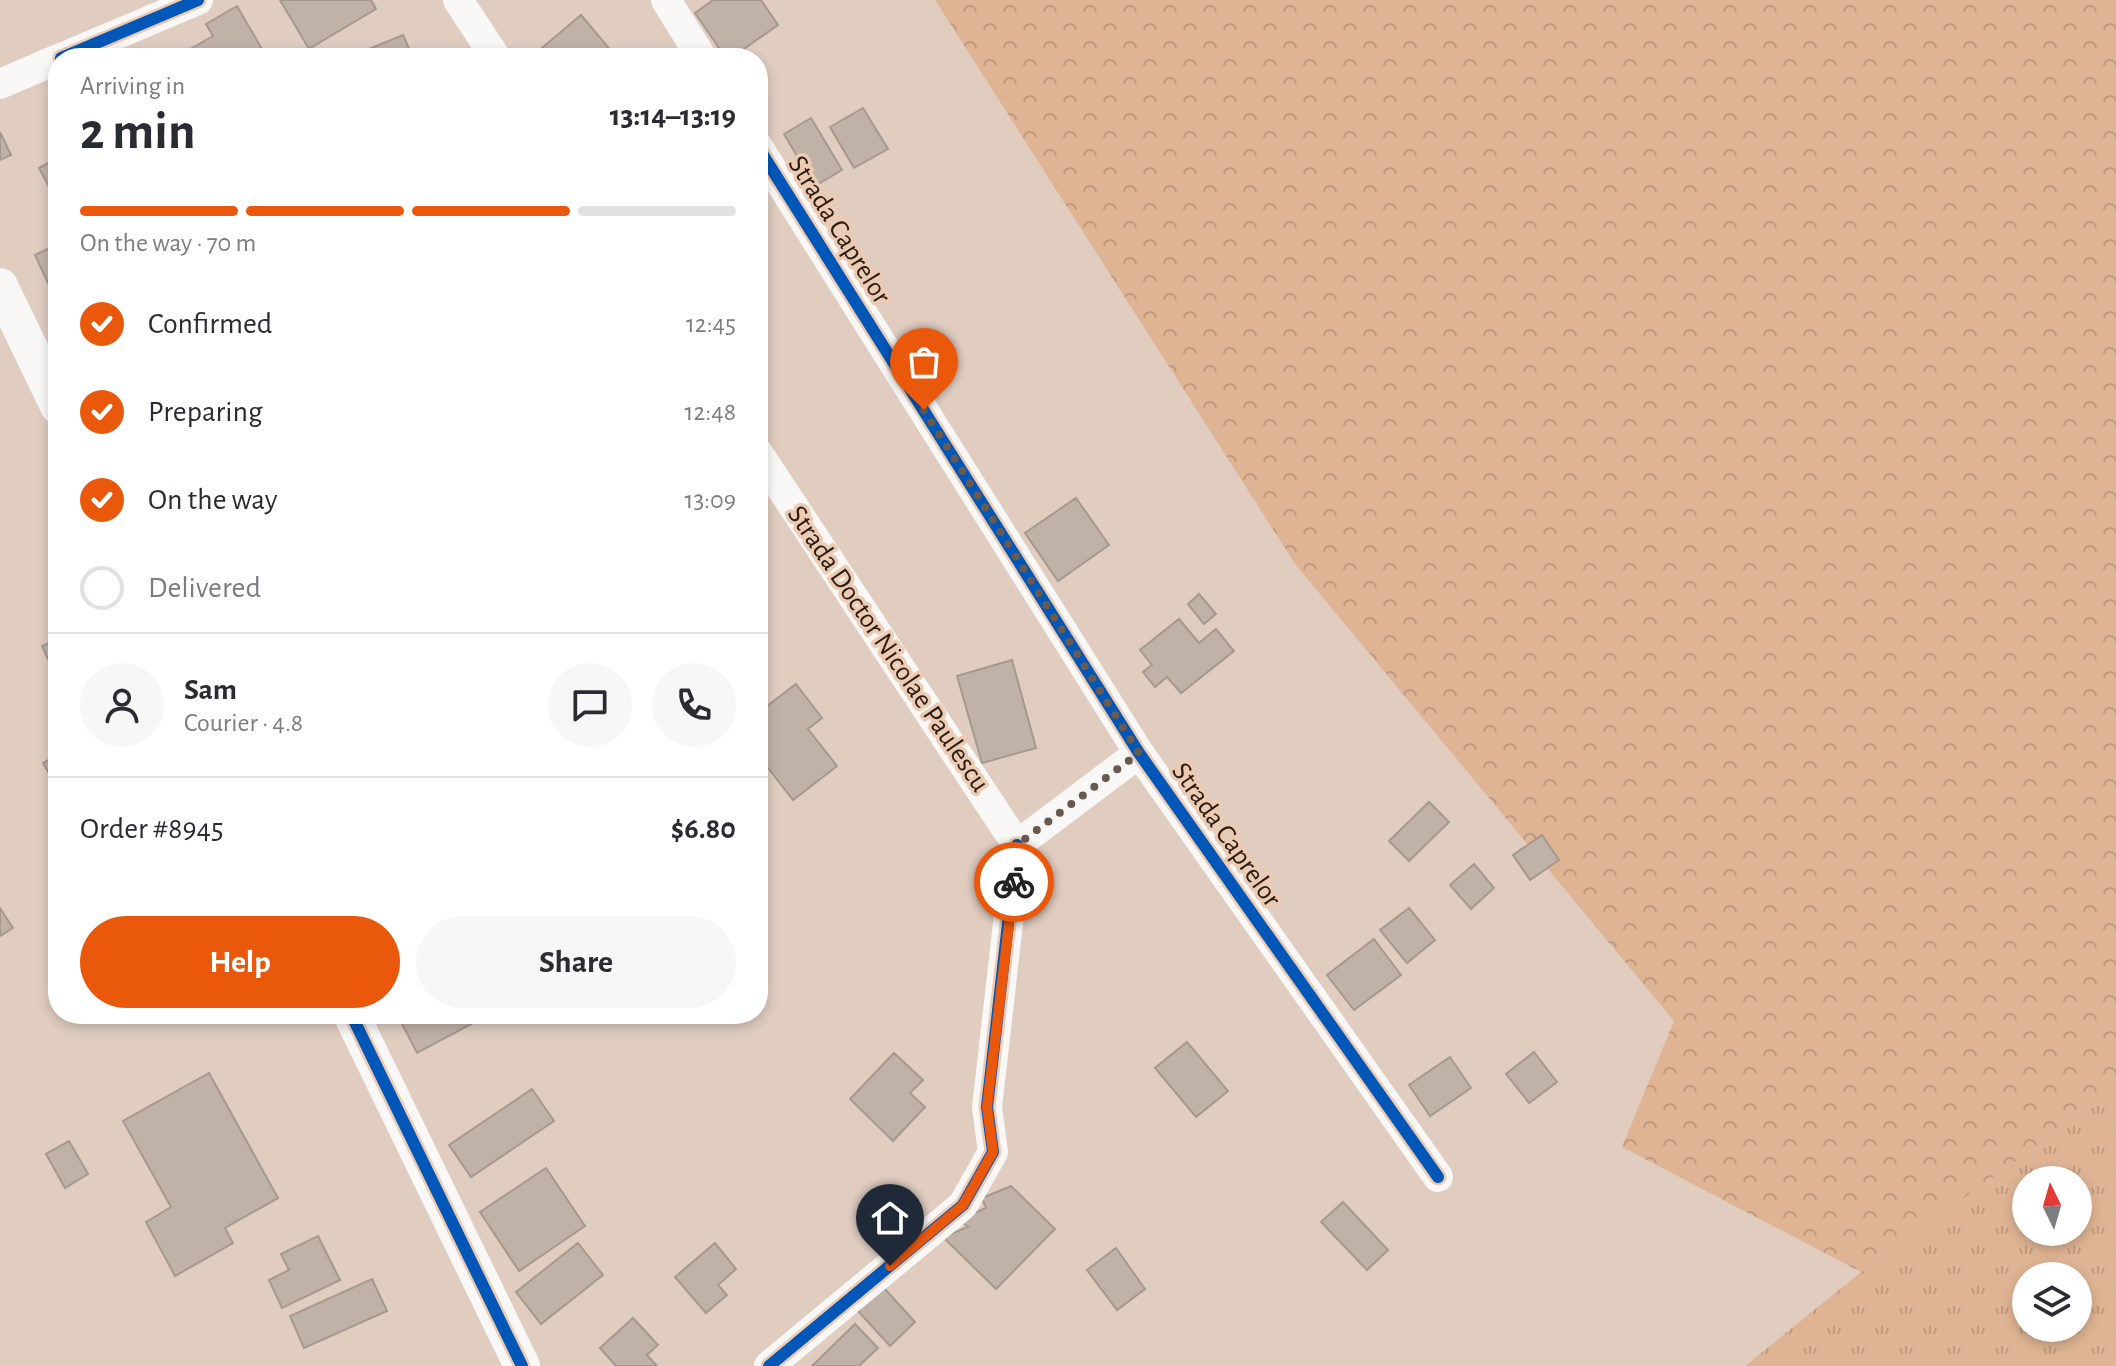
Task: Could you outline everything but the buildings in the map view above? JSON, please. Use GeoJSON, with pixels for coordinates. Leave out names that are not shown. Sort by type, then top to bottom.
{"type":"FeatureCollection","features":[{"type":"Feature","properties":{"kind":"street"},"geometry":{"type":"LineString","coordinates":[[86,48],[198,0]]}},
{"type":"Feature","properties":{"kind":"street"},"geometry":{"type":"LineString","coordinates":[[458,0],[489,48]]}},
{"type":"Feature","properties":{"kind":"street"},"geometry":{"type":"LineString","coordinates":[[666,0],[696,48]]}},
{"type":"Feature","properties":{"kind":"street"},"geometry":{"type":"LineString","coordinates":[[0,84],[48,64]]}},
{"type":"Feature","properties":{"kind":"street","name":"Strada Caprelor"},"geometry":{"type":"LineString","coordinates":[[768,163],[1139,753],[1438,1177]]}},
{"type":"Feature","properties":{"kind":"street"},"geometry":{"type":"LineString","coordinates":[[0,286],[48,385]]}},
{"type":"Feature","properties":{"kind":"street","name":"Strada Doctor Nicolae Paulescu"},"geometry":{"type":"LineString","coordinates":[[768,468],[1017,845]]}},
{"type":"Feature","properties":{"kind":"street"},"geometry":{"type":"LineString","coordinates":[[769,1366],[963,1205],[993,1152],[987,1107],[1017,845],[1139,753]]}},
{"type":"Feature","properties":{"kind":"street"},"geometry":{"type":"LineString","coordinates":[[356,1024],[522,1366]]}},
{"type":"Feature","properties":{"kind":"green space"},"geometry":{"type":"Polygon","coordinates":[[[935,0],[2116,0],[2116,1089],[1861,1272],[1622,1147],[1674,1021],[1295,564],[935,0]]]}},
{"type":"Feature","properties":{"kind":"green space"},"geometry":{"type":"Polygon","coordinates":[[[2116,1089],[2116,1366],[1745,1366],[1861,1272],[2116,1089]]]}},
{"type":"Feature","properties":{"kind":"cycle path"},"geometry":{"type":"LineString","coordinates":[[85,48],[198,0]]}},
{"type":"Feature","properties":{"kind":"cycle path"},"geometry":{"type":"LineString","coordinates":[[768,163],[1139,753],[1438,1177]]}},
{"type":"Feature","properties":{"kind":"cycle path"},"geometry":{"type":"LineString","coordinates":[[769,1366],[963,1205],[993,1152],[987,1107],[1017,845]]}},
{"type":"Feature","properties":{"kind":"cycle path"},"geometry":{"type":"LineString","coordinates":[[356,1024],[522,1366]]}},
{"type":"Feature","properties":{"kind":"way so far"},"geometry":{"type":"LineString","coordinates":[[924,410],[1139,753],[1017,845],[1014,882]]}},
{"type":"Feature","properties":{"kind":"route"},"geometry":{"type":"LineString","coordinates":[[890,1266],[963,1205],[993,1152],[987,1107],[1014,882]]}}]}
